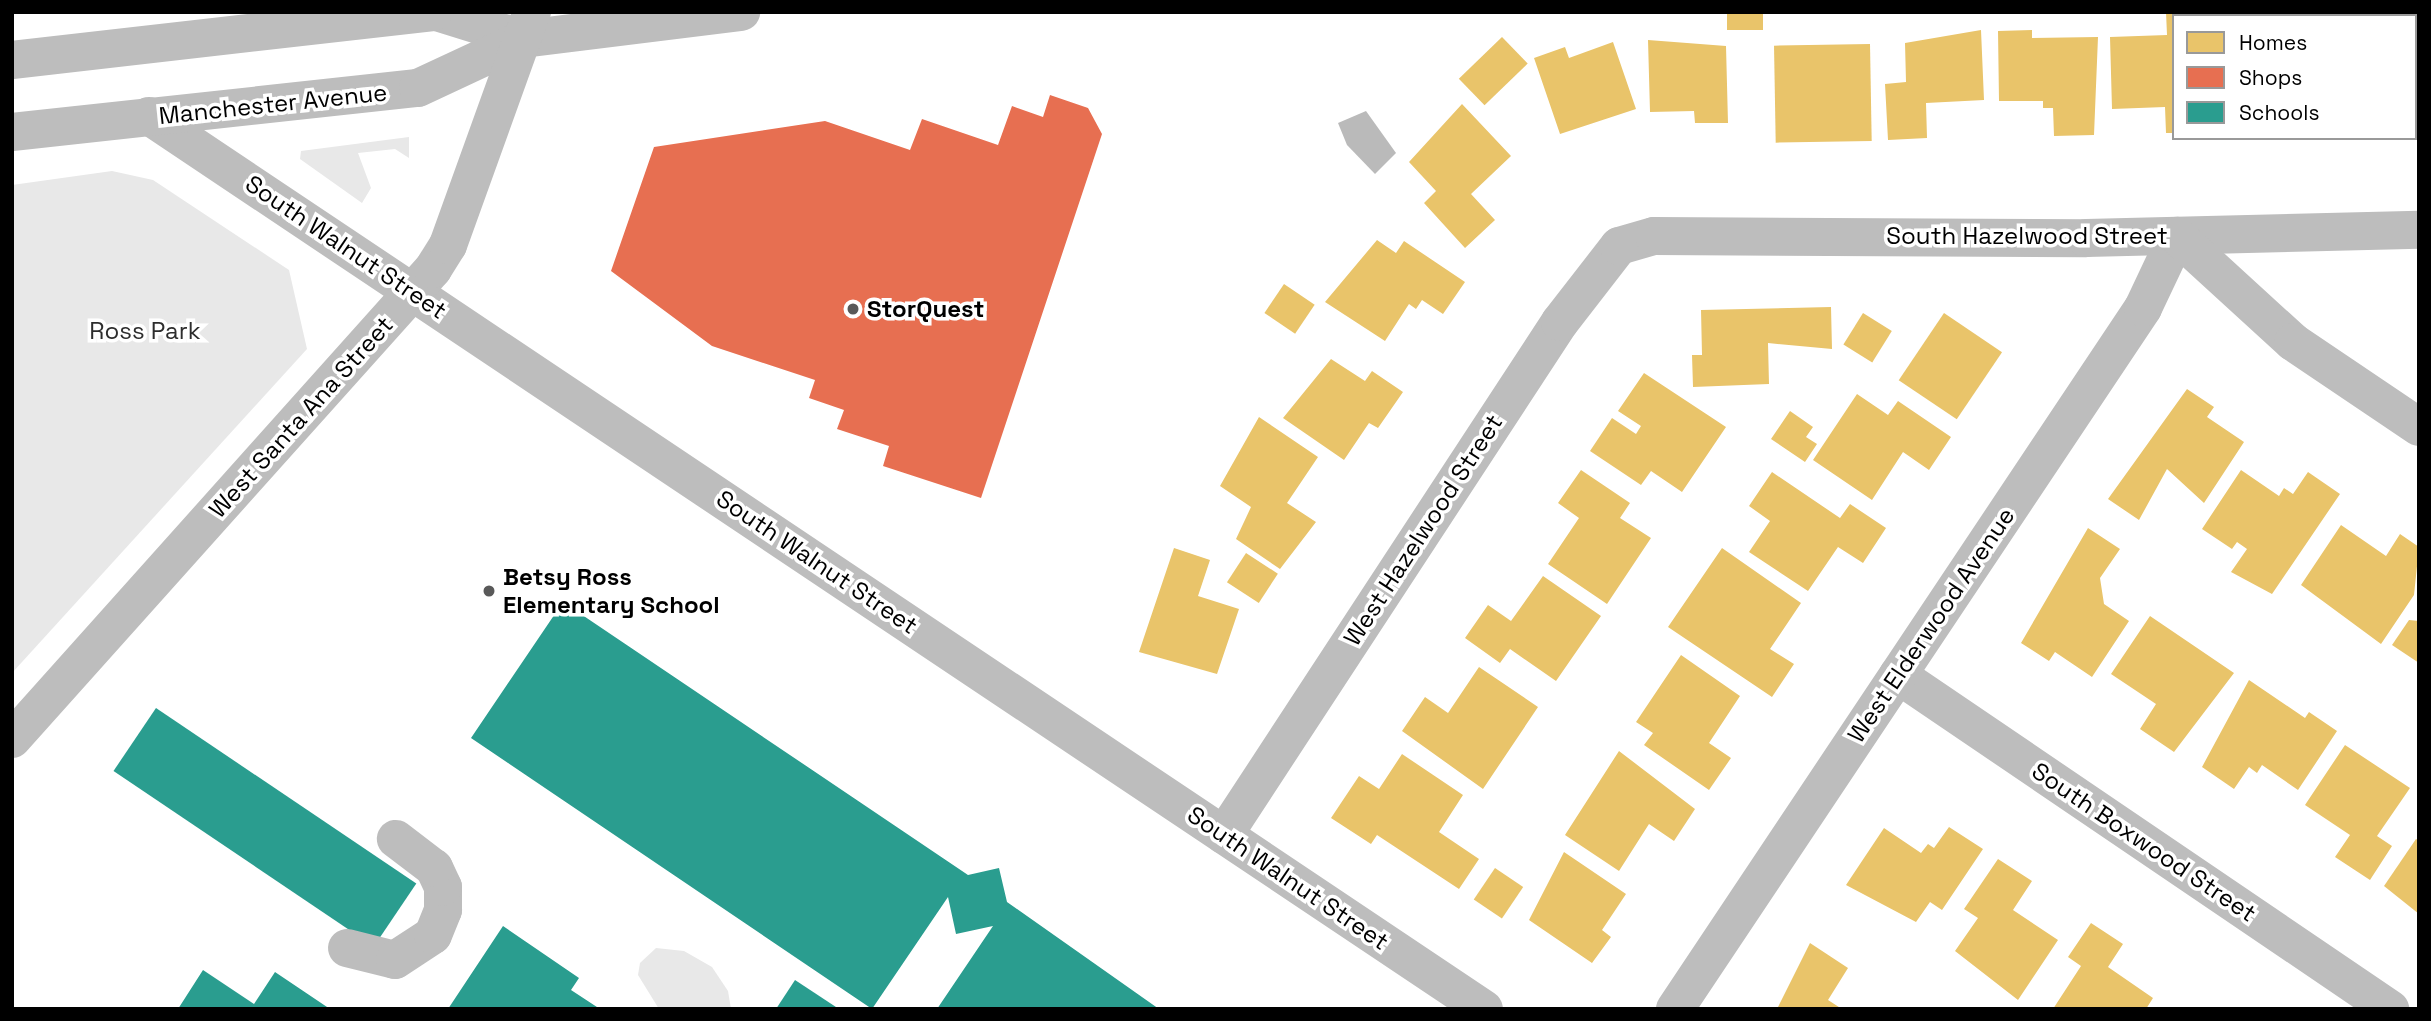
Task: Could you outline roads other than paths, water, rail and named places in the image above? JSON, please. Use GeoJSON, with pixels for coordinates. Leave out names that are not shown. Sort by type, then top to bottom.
{"type":"FeatureCollection","features":[{"type":"Feature","properties":{"kind":"street","name":"Manchester Avenue"},"geometry":{"type":"LineString","coordinates":[[12,60],[435,12],[527,25],[741,12]]}},
{"type":"Feature","properties":{"kind":"street","name":"Manchester Avenue"},"geometry":{"type":"LineString","coordinates":[[12,132],[418,88],[527,25]]}},
{"type":"Feature","properties":{"kind":"street","name":"West Santa Ana Street"},"geometry":{"type":"LineString","coordinates":[[12,739],[413,292],[448,245],[527,25]]}},
{"type":"Feature","properties":{"kind":"street","name":"South Walnut Street"},"geometry":{"type":"LineString","coordinates":[[149,116],[1484,1009]]}},
{"type":"Feature","properties":{"kind":"street","name":"South Hazelwood Street"},"geometry":{"type":"LineString","coordinates":[[1636,239],[2177,236],[2419,230]]}},
{"type":"Feature","properties":{"kind":"street"},"geometry":{"type":"LineString","coordinates":[[2177,236],[2292,342],[2419,427]]}},
{"type":"Feature","properties":{"kind":"street","name":"West Elderwood Avenue"},"geometry":{"type":"LineString","coordinates":[[1675,1009],[2143,308],[2177,236]]}},
{"type":"Feature","properties":{"kind":"street","name":"West Hazelwood Street"},"geometry":{"type":"LineString","coordinates":[[1224,835],[1592,275],[1619,246],[1636,239]]}},
{"type":"Feature","properties":{"kind":"street","name":"South Boxwood Street"},"geometry":{"type":"LineString","coordinates":[[1898,676],[2390,1009]]}},
{"type":"Feature","properties":{"kind":"street"},"geometry":{"type":"LineString","coordinates":[[347,948],[395,960],[433,934],[443,910],[443,887],[434,869],[396,839]]}},
{"type":"Feature","properties":{"kind":"place","name":"StorQuest"},"geometry":{"type":"Point","coordinates":[853,309]}},
{"type":"Feature","properties":{"kind":"place","name":"Betsy Ross Elementary School"},"geometry":{"type":"Point","coordinates":[489,591]}},
{"type":"Feature","properties":{"kind":"park label","name":"Ross Park"},"geometry":{"type":"Point","coordinates":[145,331]}}]}
